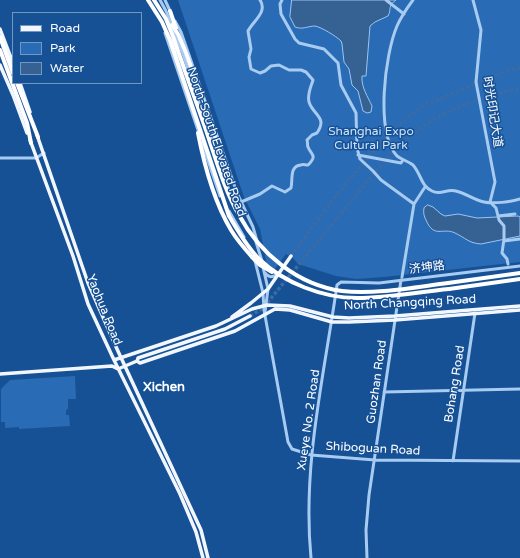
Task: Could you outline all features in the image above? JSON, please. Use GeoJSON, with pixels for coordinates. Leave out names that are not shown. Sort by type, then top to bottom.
{"type":"FeatureCollection","features":[{"type":"Feature","properties":{"kind":"highway","name":"North-South Elevated Road"},"geometry":{"type":"LineString","coordinates":[[147,0],[162,22],[170,40],[229,216],[240,235],[259,259],[284,277],[312,290],[337,296],[355,298],[375,297],[520,279]]}},
{"type":"Feature","properties":{"kind":"highway","name":"North-South Elevated Road"},"geometry":{"type":"LineString","coordinates":[[154,0],[166,19],[174,39],[221,175],[238,215],[262,248],[279,264],[301,278],[320,285],[342,291],[365,292],[520,273]]}},
{"type":"Feature","properties":{"kind":"highway"},"geometry":{"type":"LineString","coordinates":[[170,11],[212,127],[221,175]]}},
{"type":"Feature","properties":{"kind":"highway"},"geometry":{"type":"LineString","coordinates":[[172,25],[178,34]]}},
{"type":"Feature","properties":{"kind":"highway"},"geometry":{"type":"LineString","coordinates":[[0,37],[12,76]]}},
{"type":"Feature","properties":{"kind":"highway"},"geometry":{"type":"LineString","coordinates":[[0,50],[12,70]]}},
{"type":"Feature","properties":{"kind":"highway"},"geometry":{"type":"LineString","coordinates":[[14,84],[27,123],[31,143]]}},
{"type":"Feature","properties":{"kind":"highway"},"geometry":{"type":"LineString","coordinates":[[17,84],[38,137]]}},
{"type":"Feature","properties":{"kind":"highway"},"geometry":{"type":"LineString","coordinates":[[198,133],[206,165],[225,218],[237,240],[260,265],[284,277]]}},
{"type":"Feature","properties":{"kind":"main road"},"geometry":{"type":"LineString","coordinates":[[0,29],[12,60]]}},
{"type":"Feature","properties":{"kind":"main road","name":"Yaohua Road"},"geometry":{"type":"LineString","coordinates":[[0,65],[14,95],[71,251],[88,304],[185,506],[196,532],[203,558]]}},
{"type":"Feature","properties":{"kind":"main road","name":"Yaohua Road"},"geometry":{"type":"LineString","coordinates":[[20,84],[88,283],[201,530],[208,558]]}},
{"type":"Feature","properties":{"kind":"main road"},"geometry":{"type":"LineString","coordinates":[[226,321],[268,290],[291,256]]}},
{"type":"Feature","properties":{"kind":"main road","name":"North Changqing Road"},"geometry":{"type":"LineString","coordinates":[[114,360],[210,328],[265,305],[290,306],[332,319]]}},
{"type":"Feature","properties":{"kind":"main road","name":"North Changqing Road"},"geometry":{"type":"LineString","coordinates":[[118,369],[137,361],[140,363],[235,330],[275,309],[290,310],[332,319],[395,318],[520,306]]}},
{"type":"Feature","properties":{"kind":"main road","name":"North Changqing Road"},"geometry":{"type":"LineString","coordinates":[[476,311],[520,310]]}},
{"type":"Feature","properties":{"kind":"main road"},"geometry":{"type":"LineString","coordinates":[[137,361],[138,358],[225,329],[250,316]]}},
{"type":"Feature","properties":{"kind":"main road"},"geometry":{"type":"LineString","coordinates":[[112,366],[114,360]]}},
{"type":"Feature","properties":{"kind":"main road"},"geometry":{"type":"LineString","coordinates":[[0,374],[112,366],[118,369]]}},
{"type":"Feature","properties":{"kind":"street"},"geometry":{"type":"LineString","coordinates":[[147,0],[165,33],[219,193],[252,254],[258,269],[264,293],[265,314]]}},
{"type":"Feature","properties":{"kind":"street"},"geometry":{"type":"LineString","coordinates":[[160,0],[172,25],[229,190],[259,251]]}},
{"type":"Feature","properties":{"kind":"street"},"geometry":{"type":"LineString","coordinates":[[165,0],[181,32],[234,186],[253,227],[268,290],[265,305]]}},
{"type":"Feature","properties":{"kind":"street"},"geometry":{"type":"LineString","coordinates":[[241,202],[260,194],[272,186],[285,192],[291,188],[294,168],[300,164],[308,165],[313,157],[312,152],[308,147],[307,140],[312,135],[317,133],[321,122],[320,116],[312,108],[309,102],[308,93],[313,80],[306,72],[301,70],[289,70],[279,65],[271,66],[260,73],[251,70],[249,57],[251,49],[248,31],[263,10],[263,5],[260,0]]}},
{"type":"Feature","properties":{"kind":"street"},"geometry":{"type":"LineString","coordinates":[[282,0],[280,4],[281,14],[295,39],[299,43],[324,49],[338,62],[341,84],[356,113],[357,148],[358,155],[362,162],[381,180],[414,204],[425,187]]}},
{"type":"Feature","properties":{"kind":"street"},"geometry":{"type":"LineString","coordinates":[[386,0],[404,14]]}},
{"type":"Feature","properties":{"kind":"street"},"geometry":{"type":"LineString","coordinates":[[412,0],[397,26],[387,58],[385,121],[386,133],[393,149],[397,156],[414,166],[425,187],[434,192],[439,193],[449,190],[456,191],[482,202],[520,199]]}},
{"type":"Feature","properties":{"kind":"street","name":"时光印记大道"},"geometry":{"type":"LineString","coordinates":[[473,0],[481,30],[476,82],[495,182],[490,202]]}},
{"type":"Feature","properties":{"kind":"street"},"geometry":{"type":"LineString","coordinates":[[0,158],[36,158],[44,153]]}},
{"type":"Feature","properties":{"kind":"street"},"geometry":{"type":"LineString","coordinates":[[358,155],[401,163],[403,160]]}},
{"type":"Feature","properties":{"kind":"street"},"geometry":{"type":"LineString","coordinates":[[490,202],[496,208],[498,220],[504,226],[502,253],[507,259],[508,264]]}},
{"type":"Feature","properties":{"kind":"street","name":"Guozhan Road"},"geometry":{"type":"LineString","coordinates":[[367,558],[367,524],[384,392],[414,204]]}},
{"type":"Feature","properties":{"kind":"street"},"geometry":{"type":"LineString","coordinates":[[498,216],[515,214]]}},
{"type":"Feature","properties":{"kind":"street"},"geometry":{"type":"LineString","coordinates":[[504,241],[520,239]]}},
{"type":"Feature","properties":{"kind":"street","name":"济坤路"},"geometry":{"type":"LineString","coordinates":[[337,285],[341,282],[369,283],[401,278],[520,266]]}},
{"type":"Feature","properties":{"kind":"street"},"geometry":{"type":"LineString","coordinates":[[264,271],[271,277],[277,275]]}},
{"type":"Feature","properties":{"kind":"street","name":"Xueye No. 2 Road"},"geometry":{"type":"LineString","coordinates":[[311,558],[308,494],[311,455],[337,285]]}},
{"type":"Feature","properties":{"kind":"street","name":"Bohang Road"},"geometry":{"type":"LineString","coordinates":[[453,460],[476,311]]}},
{"type":"Feature","properties":{"kind":"street","name":"Shiboguan Road"},"geometry":{"type":"LineString","coordinates":[[265,314],[288,442],[292,449],[311,455],[375,460],[520,461]]}},
{"type":"Feature","properties":{"kind":"street"},"geometry":{"type":"LineString","coordinates":[[384,392],[520,389]]}},
{"type":"Feature","properties":{"kind":"green space","name":"Shanghai Expo Cultural Park"},"geometry":{"type":"Polygon","coordinates":[[[178,0],[520,0],[520,262],[356,279],[336,276],[298,264],[293,258],[286,254],[272,273],[268,271],[260,229],[244,197],[178,0]]]}},
{"type":"Feature","properties":{"kind":"green space"},"geometry":{"type":"Polygon","coordinates":[[[75,376],[76,399],[68,399],[68,409],[66,410],[66,415],[69,415],[70,426],[19,429],[19,427],[5,428],[5,422],[1,422],[1,389],[10,380],[75,376]]]}},
{"type":"Feature","properties":{"kind":"water"},"geometry":{"type":"Polygon","coordinates":[[[292,0],[396,0],[391,6],[388,16],[370,26],[366,76],[362,76],[362,80],[365,92],[372,106],[371,112],[367,113],[363,111],[358,91],[352,85],[349,69],[344,62],[341,41],[328,32],[315,26],[305,28],[295,27],[290,17],[292,0]]]}},
{"type":"Feature","properties":{"kind":"water"},"geometry":{"type":"Polygon","coordinates":[[[428,205],[445,216],[458,214],[477,218],[518,216],[520,217],[520,236],[481,244],[470,241],[451,231],[436,231],[429,226],[424,216],[424,208],[428,205]]]}},
{"type":"Feature","properties":{"kind":"tunnel"},"geometry":{"type":"LineString","coordinates":[[291,256],[335,197],[381,142],[407,118],[422,106],[509,70],[520,68]]}},
{"type":"Feature","properties":{"kind":"tunnel"},"geometry":{"type":"LineString","coordinates":[[250,316],[263,308],[380,167],[396,149],[414,133],[436,118],[464,105],[493,95],[520,89]]}},
{"type":"Feature","properties":{"kind":"district","name":"Xichen"},"geometry":{"type":"Point","coordinates":[164,388]}}]}
